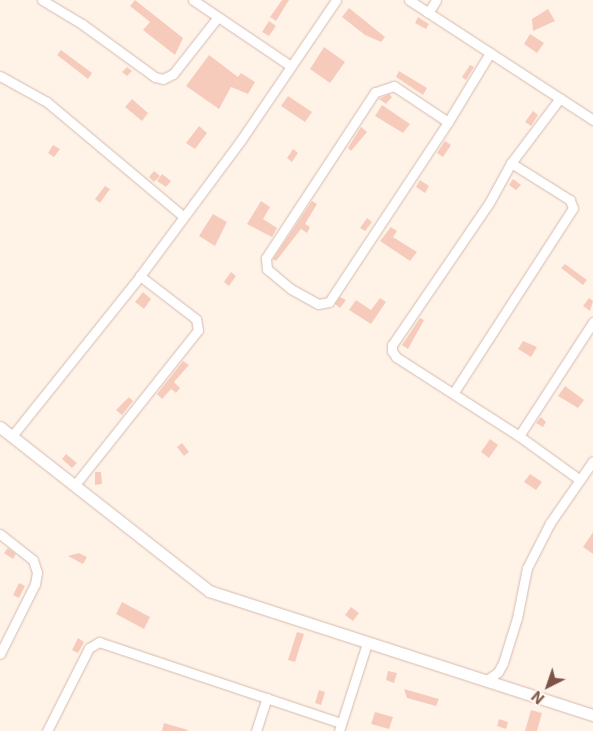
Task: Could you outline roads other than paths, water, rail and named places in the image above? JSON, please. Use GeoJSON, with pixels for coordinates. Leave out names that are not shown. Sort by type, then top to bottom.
{"type":"FeatureCollection","features":[{"type":"Feature","properties":{"kind":"street"},"geometry":{"type":"LineString","coordinates":[[42,0],[82,24],[155,78],[162,79],[173,74],[217,18]]}},
{"type":"Feature","properties":{"kind":"street"},"geometry":{"type":"LineString","coordinates":[[193,0],[217,18],[291,66]]}},
{"type":"Feature","properties":{"kind":"street"},"geometry":{"type":"LineString","coordinates":[[12,436],[140,276],[241,140],[336,0]]}},
{"type":"Feature","properties":{"kind":"street"},"geometry":{"type":"LineString","coordinates":[[409,0],[593,120]]}},
{"type":"Feature","properties":{"kind":"street"},"geometry":{"type":"LineString","coordinates":[[428,13],[436,0]]}},
{"type":"Feature","properties":{"kind":"street"},"geometry":{"type":"LineString","coordinates":[[448,122],[394,86],[375,92],[266,258],[267,269],[291,289],[318,304],[329,302],[448,122],[490,54]]}},
{"type":"Feature","properties":{"kind":"street"},"geometry":{"type":"LineString","coordinates":[[1,79],[47,102],[183,216]]}},
{"type":"Feature","properties":{"kind":"street"},"geometry":{"type":"LineString","coordinates":[[560,98],[511,163],[489,203],[392,345],[396,356],[454,392],[580,480]]}},
{"type":"Feature","properties":{"kind":"street"},"geometry":{"type":"LineString","coordinates":[[454,392],[572,211],[570,200],[511,163]]}},
{"type":"Feature","properties":{"kind":"street"},"geometry":{"type":"LineString","coordinates":[[74,486],[198,330],[196,319],[140,276]]}},
{"type":"Feature","properties":{"kind":"street"},"geometry":{"type":"LineString","coordinates":[[519,436],[593,322]]}},
{"type":"Feature","properties":{"kind":"street"},"geometry":{"type":"LineString","coordinates":[[0,427],[209,591],[593,715]]}},
{"type":"Feature","properties":{"kind":"street"},"geometry":{"type":"LineString","coordinates":[[487,680],[498,672],[503,663],[517,618],[527,568],[550,523],[593,461]]}},
{"type":"Feature","properties":{"kind":"street"},"geometry":{"type":"LineString","coordinates":[[0,534],[33,560],[37,572],[35,584],[0,654]]}},
{"type":"Feature","properties":{"kind":"street"},"geometry":{"type":"LineString","coordinates":[[47,731],[89,648],[98,642],[267,698],[340,727],[367,643]]}},
{"type":"Feature","properties":{"kind":"street"},"geometry":{"type":"LineString","coordinates":[[256,731],[267,698]]}}]}
